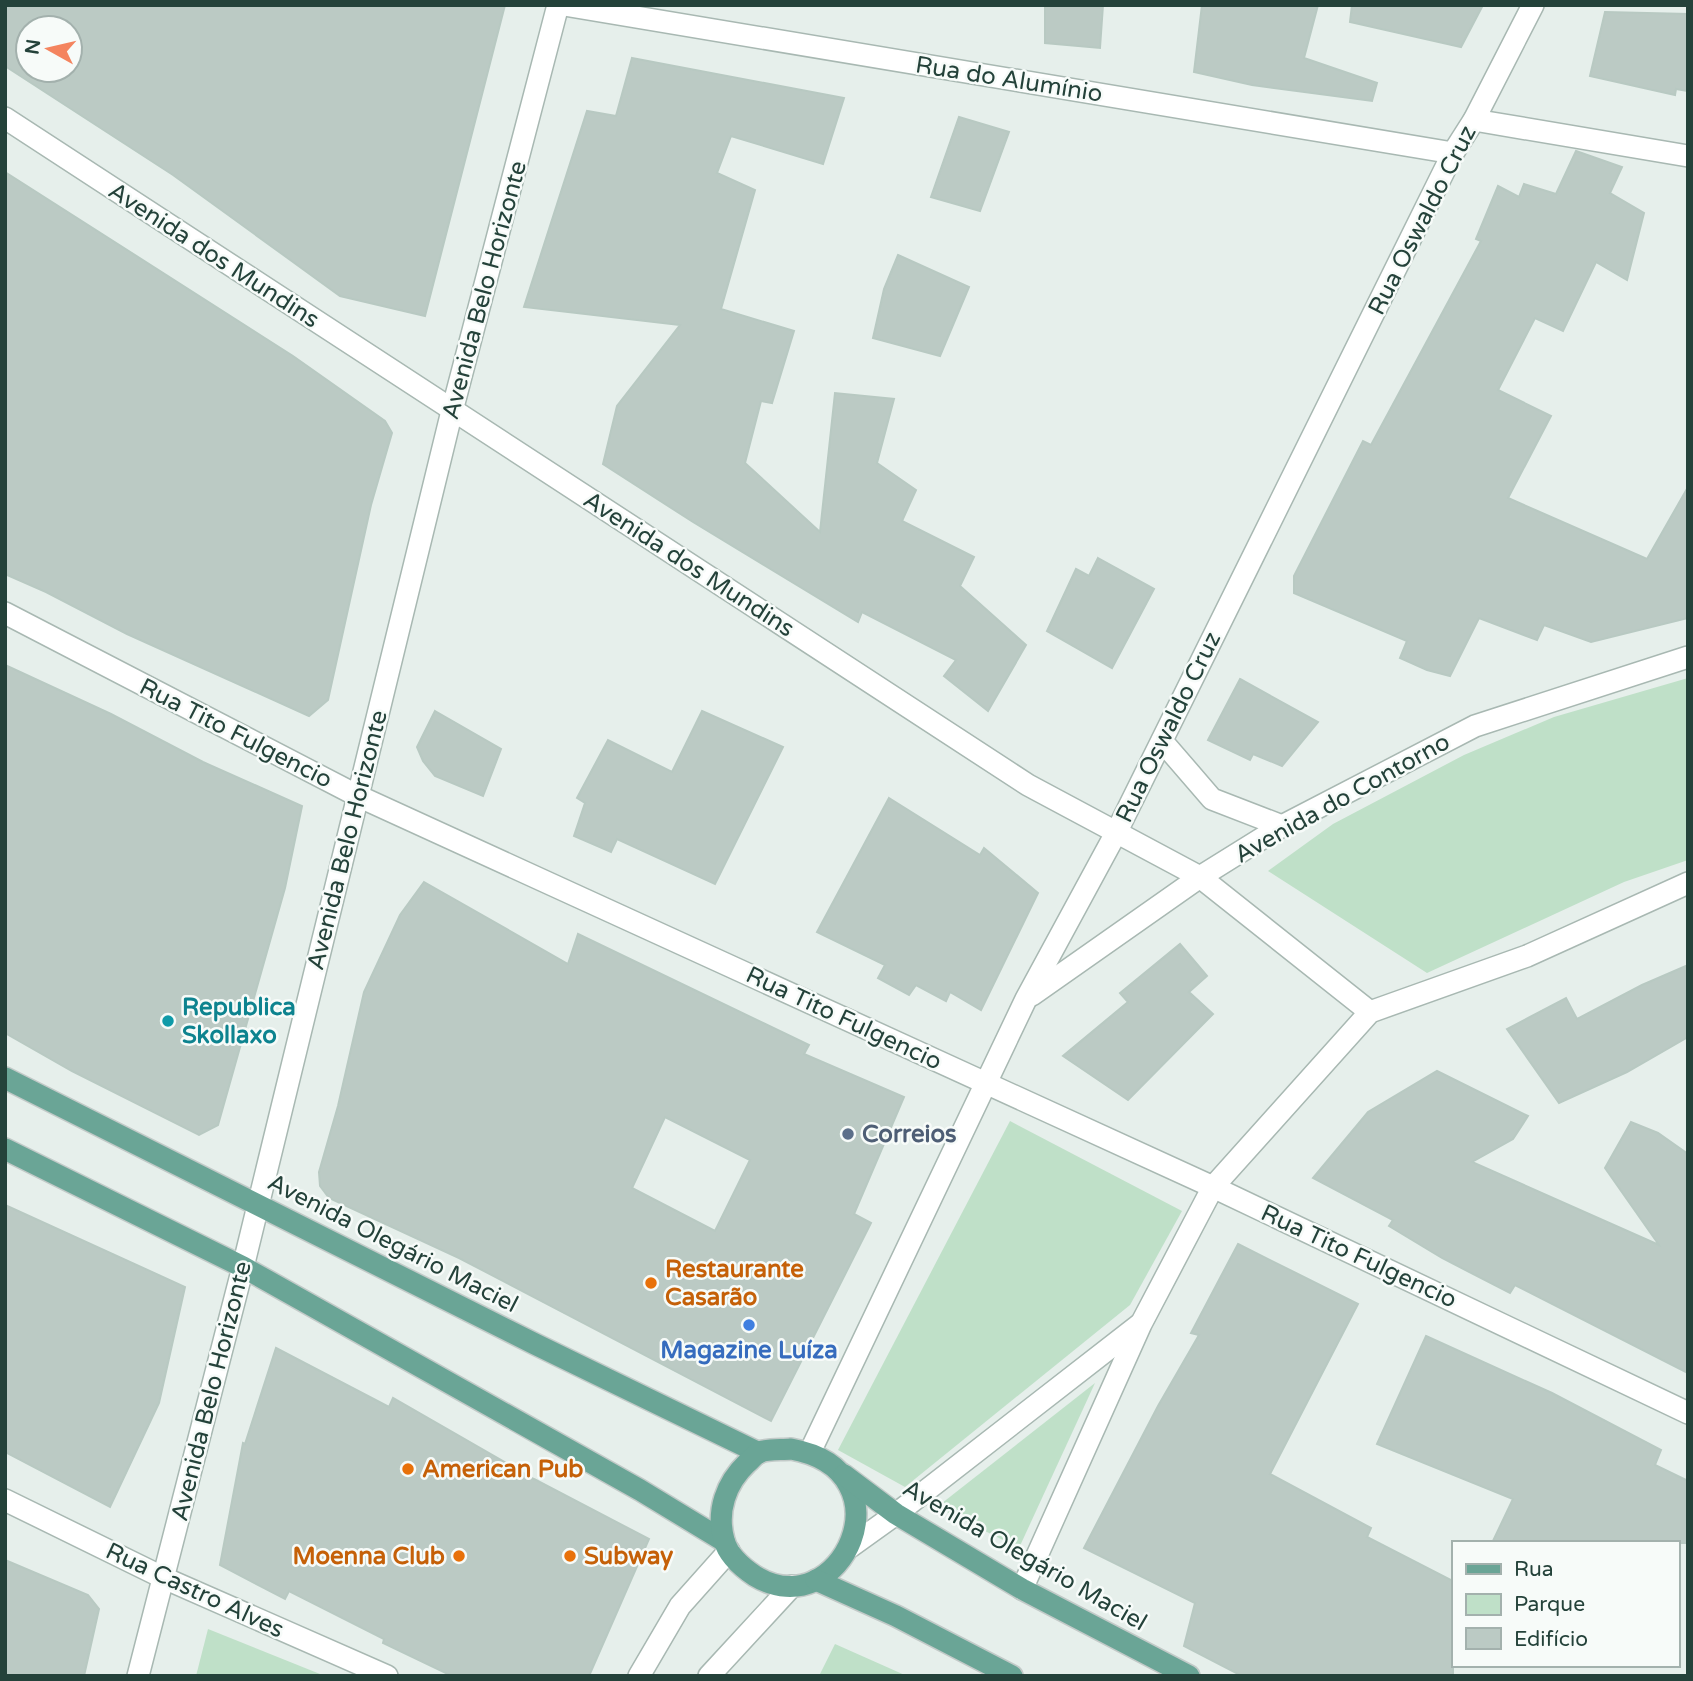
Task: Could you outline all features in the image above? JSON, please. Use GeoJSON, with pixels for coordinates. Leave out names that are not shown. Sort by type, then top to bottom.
{"type":"FeatureCollection","features":[{"type":"Feature","properties":{"kind":"main road","name":"Avenida Olegário Maciel"},"geometry":{"type":"LineString","coordinates":[[5,1078],[535,1344],[759,1452]]}},
{"type":"Feature","properties":{"kind":"main road"},"geometry":{"type":"LineString","coordinates":[[5,1149],[243,1267],[639,1490],[727,1546],[745,1569],[763,1581],[792,1586],[816,1580],[830,1572],[850,1547],[856,1527],[856,1508],[850,1488],[840,1472],[826,1460],[810,1452],[791,1448],[759,1452],[738,1472],[726,1490],[721,1511],[727,1546]]}},
{"type":"Feature","properties":{"kind":"main road","name":"Avenida Olegário Maciel"},"geometry":{"type":"LineString","coordinates":[[840,1472],[896,1514],[1022,1589],[1189,1676]]}},
{"type":"Feature","properties":{"kind":"main road"},"geometry":{"type":"LineString","coordinates":[[816,1580],[896,1616],[1012,1676]]}},
{"type":"Feature","properties":{"kind":"street","name":"Avenida Belo Horizonte"},"geometry":{"type":"LineString","coordinates":[[138,1676],[243,1267],[452,411],[558,5]]}},
{"type":"Feature","properties":{"kind":"street","name":"Rua do Alumínio"},"geometry":{"type":"LineString","coordinates":[[564,5],[1453,153]]}},
{"type":"Feature","properties":{"kind":"street","name":"Rua Oswaldo Cruz"},"geometry":{"type":"LineString","coordinates":[[810,1452],[1026,999],[1116,833],[1453,153],[1474,120],[1534,5]]}},
{"type":"Feature","properties":{"kind":"street","name":"Avenida dos Mundins"},"geometry":{"type":"LineString","coordinates":[[5,118],[1028,785],[1200,877],[1370,1012]]}},
{"type":"Feature","properties":{"kind":"street"},"geometry":{"type":"LineString","coordinates":[[1474,120],[1688,156]]}},
{"type":"Feature","properties":{"kind":"street","name":"Rua Tito Fulgencio"},"geometry":{"type":"LineString","coordinates":[[5,613],[358,796],[1213,1186],[1688,1413]]}},
{"type":"Feature","properties":{"kind":"street","name":"Avenida do Contorno"},"geometry":{"type":"LineString","coordinates":[[1026,999],[1200,877],[1282,826],[1475,726],[1688,657]]}},
{"type":"Feature","properties":{"kind":"street"},"geometry":{"type":"LineString","coordinates":[[1161,741],[1212,799],[1282,826]]}},
{"type":"Feature","properties":{"kind":"street"},"geometry":{"type":"LineString","coordinates":[[1022,1589],[1141,1324],[1213,1186],[1370,1012],[1527,956],[1688,883]]}},
{"type":"Feature","properties":{"kind":"street"},"geometry":{"type":"LineString","coordinates":[[850,1547],[1141,1324]]}},
{"type":"Feature","properties":{"kind":"street","name":"Rua Castro Alves"},"geometry":{"type":"LineString","coordinates":[[5,1500],[164,1578],[387,1676]]}},
{"type":"Feature","properties":{"kind":"street"},"geometry":{"type":"LineString","coordinates":[[639,1676],[680,1606],[727,1546]]}},
{"type":"Feature","properties":{"kind":"street"},"geometry":{"type":"LineString","coordinates":[[709,1676],[792,1586]]}},
{"type":"Feature","properties":{"kind":"green space"},"geometry":{"type":"Polygon","coordinates":[[[1688,678],[1688,860],[1624,882],[1427,973],[1268,871],[1333,824],[1464,755],[1554,717],[1688,678]]]}},
{"type":"Feature","properties":{"kind":"green space"},"geometry":{"type":"Polygon","coordinates":[[[1010,1121],[1182,1211],[1130,1305],[905,1487],[838,1450],[1010,1121]]]}},
{"type":"Feature","properties":{"kind":"green space"},"geometry":{"type":"Polygon","coordinates":[[[1095,1383],[1019,1548],[937,1507],[1095,1383]]]}},
{"type":"Feature","properties":{"kind":"green space"},"geometry":{"type":"Polygon","coordinates":[[[208,1629],[325,1676],[196,1676],[208,1629]]]}},
{"type":"Feature","properties":{"kind":"green space"},"geometry":{"type":"Polygon","coordinates":[[[835,1644],[907,1676],[819,1676],[835,1644]]]}},
{"type":"Feature","properties":{"kind":"building"},"geometry":{"type":"Polygon","coordinates":[[[5,5],[505,5],[425,316],[340,296],[173,175],[33,84],[84,84],[84,14],[14,14],[14,72],[5,66],[5,5]]]}},
{"type":"Feature","properties":{"kind":"building"},"geometry":{"type":"Polygon","coordinates":[[[1045,5],[1103,5],[1100,48],[1045,43],[1045,5]]]}},
{"type":"Feature","properties":{"kind":"building"},"geometry":{"type":"Polygon","coordinates":[[[1202,5],[1318,5],[1304,58],[1377,83],[1372,101],[1252,85],[1194,72],[1202,5]]]}},
{"type":"Feature","properties":{"kind":"building"},"geometry":{"type":"Polygon","coordinates":[[[1352,5],[1483,5],[1461,47],[1350,22],[1352,5]]]}},
{"type":"Feature","properties":{"kind":"building"},"geometry":{"type":"Polygon","coordinates":[[[1605,12],[1688,14],[1688,91],[1676,89],[1675,95],[1590,76],[1605,12]]]}},
{"type":"Feature","properties":{"kind":"building"},"geometry":{"type":"Polygon","coordinates":[[[632,58],[844,98],[823,164],[731,136],[717,173],[755,190],[721,309],[794,331],[772,403],[761,401],[745,463],[820,532],[835,393],[894,399],[877,463],[916,490],[902,521],[974,557],[960,586],[1026,645],[988,711],[944,676],[956,660],[862,612],[858,622],[603,464],[617,406],[680,325],[524,307],[587,111],[616,116],[632,58]]]}},
{"type":"Feature","properties":{"kind":"building"},"geometry":{"type":"Polygon","coordinates":[[[959,117],[1009,132],[980,211],[931,197],[959,117]]]}},
{"type":"Feature","properties":{"kind":"building"},"geometry":{"type":"Polygon","coordinates":[[[1576,151],[1622,167],[1610,193],[1644,213],[1627,280],[1596,262],[1563,331],[1535,318],[1498,390],[1551,416],[1508,498],[1647,559],[1688,487],[1688,618],[1591,642],[1544,625],[1537,640],[1479,618],[1450,676],[1427,670],[1400,658],[1407,641],[1294,593],[1294,576],[1363,441],[1371,445],[1481,241],[1476,239],[1498,186],[1519,197],[1524,184],[1556,194],[1576,151]]]}},
{"type":"Feature","properties":{"kind":"building"},"geometry":{"type":"Polygon","coordinates":[[[5,172],[293,356],[385,421],[392,433],[371,505],[328,700],[309,716],[127,634],[5,574],[5,172]]]}},
{"type":"Feature","properties":{"kind":"building"},"geometry":{"type":"Polygon","coordinates":[[[898,255],[969,287],[940,356],[873,338],[884,289],[898,255]]]}},
{"type":"Feature","properties":{"kind":"building"},"geometry":{"type":"Polygon","coordinates":[[[1098,558],[1154,589],[1112,668],[1047,631],[1076,569],[1089,576],[1098,558]]]}},
{"type":"Feature","properties":{"kind":"building"},"geometry":{"type":"Polygon","coordinates":[[[5,665],[111,714],[203,762],[302,806],[285,888],[218,1125],[199,1135],[72,1071],[5,1033],[5,665]]]}},
{"type":"Feature","properties":{"kind":"building"},"geometry":{"type":"Polygon","coordinates":[[[1240,679],[1318,722],[1282,766],[1253,754],[1250,760],[1208,740],[1240,679]]]}},
{"type":"Feature","properties":{"kind":"building"},"geometry":{"type":"Polygon","coordinates":[[[435,711],[501,749],[483,796],[435,776],[423,761],[417,747],[435,711]]]}},
{"type":"Feature","properties":{"kind":"building"},"geometry":{"type":"Polygon","coordinates":[[[702,711],[783,747],[715,884],[617,839],[611,852],[574,836],[585,803],[577,798],[608,740],[672,772],[702,711]]]}},
{"type":"Feature","properties":{"kind":"building"},"geometry":{"type":"Polygon","coordinates":[[[889,798],[980,855],[984,848],[1038,893],[981,1010],[950,992],[946,1001],[916,985],[909,995],[878,978],[885,965],[817,932],[889,798]]]}},
{"type":"Feature","properties":{"kind":"building"},"geometry":{"type":"Polygon","coordinates":[[[424,882],[568,964],[578,934],[809,1045],[804,1054],[904,1097],[854,1214],[871,1223],[771,1421],[459,1258],[329,1198],[320,1186],[319,1172],[338,1106],[364,992],[400,915],[424,882]],[[665,1117],[632,1188],[715,1231],[750,1160],[665,1117]]]}},
{"type":"Feature","properties":{"kind":"building"},"geometry":{"type":"Polygon","coordinates":[[[1180,944],[1207,976],[1189,992],[1213,1014],[1128,1100],[1063,1056],[1128,1002],[1120,993],[1180,944]]]}},
{"type":"Feature","properties":{"kind":"building"},"geometry":{"type":"Polygon","coordinates":[[[1688,965],[1688,1037],[1627,1072],[1559,1103],[1507,1029],[1566,998],[1577,1019],[1642,985],[1688,965]]]}},
{"type":"Feature","properties":{"kind":"building"},"geometry":{"type":"Polygon","coordinates":[[[1437,1071],[1528,1116],[1513,1139],[1472,1162],[1659,1245],[1605,1168],[1631,1122],[1658,1133],[1688,1154],[1688,1373],[1515,1285],[1510,1293],[1442,1258],[1389,1226],[1393,1220],[1313,1178],[1368,1112],[1437,1071]]]}},
{"type":"Feature","properties":{"kind":"building"},"geometry":{"type":"Polygon","coordinates":[[[5,1205],[185,1287],[159,1403],[110,1507],[5,1452],[5,1205]]]}},
{"type":"Feature","properties":{"kind":"building"},"geometry":{"type":"Polygon","coordinates":[[[1238,1244],[1358,1304],[1270,1474],[1371,1528],[1367,1537],[1452,1580],[1453,1676],[1242,1676],[1184,1646],[1195,1603],[1084,1548],[1158,1406],[1199,1335],[1191,1333],[1238,1244]]]}},
{"type":"Feature","properties":{"kind":"building"},"geometry":{"type":"Polygon","coordinates":[[[1426,1336],[1552,1393],[1661,1450],[1655,1465],[1688,1481],[1688,1543],[1493,1541],[1513,1499],[1377,1444],[1426,1336]]]}},
{"type":"Feature","properties":{"kind":"building"},"geometry":{"type":"Polygon","coordinates":[[[276,1348],[389,1407],[393,1398],[534,1479],[649,1539],[589,1676],[452,1676],[383,1643],[384,1639],[289,1591],[285,1599],[220,1565],[243,1443],[245,1444],[276,1348]]]}},
{"type":"Feature","properties":{"kind":"building"},"geometry":{"type":"Polygon","coordinates":[[[5,1560],[88,1595],[99,1609],[84,1676],[5,1676],[5,1560]]]}},
{"type":"Feature","properties":{"kind":"place","name":"Republica Skollaxo"},"geometry":{"type":"Point","coordinates":[168,1021]}},
{"type":"Feature","properties":{"kind":"place","name":"Correios"},"geometry":{"type":"Point","coordinates":[848,1134]}},
{"type":"Feature","properties":{"kind":"place","name":"Restaurante Casarão"},"geometry":{"type":"Point","coordinates":[651,1283]}},
{"type":"Feature","properties":{"kind":"place","name":"Magazine Luíza"},"geometry":{"type":"Point","coordinates":[749,1325]}},
{"type":"Feature","properties":{"kind":"place","name":"American Pub"},"geometry":{"type":"Point","coordinates":[408,1469]}},
{"type":"Feature","properties":{"kind":"place","name":"Moenna Club"},"geometry":{"type":"Point","coordinates":[459,1556]}},
{"type":"Feature","properties":{"kind":"place","name":"Subway"},"geometry":{"type":"Point","coordinates":[570,1556]}}]}
